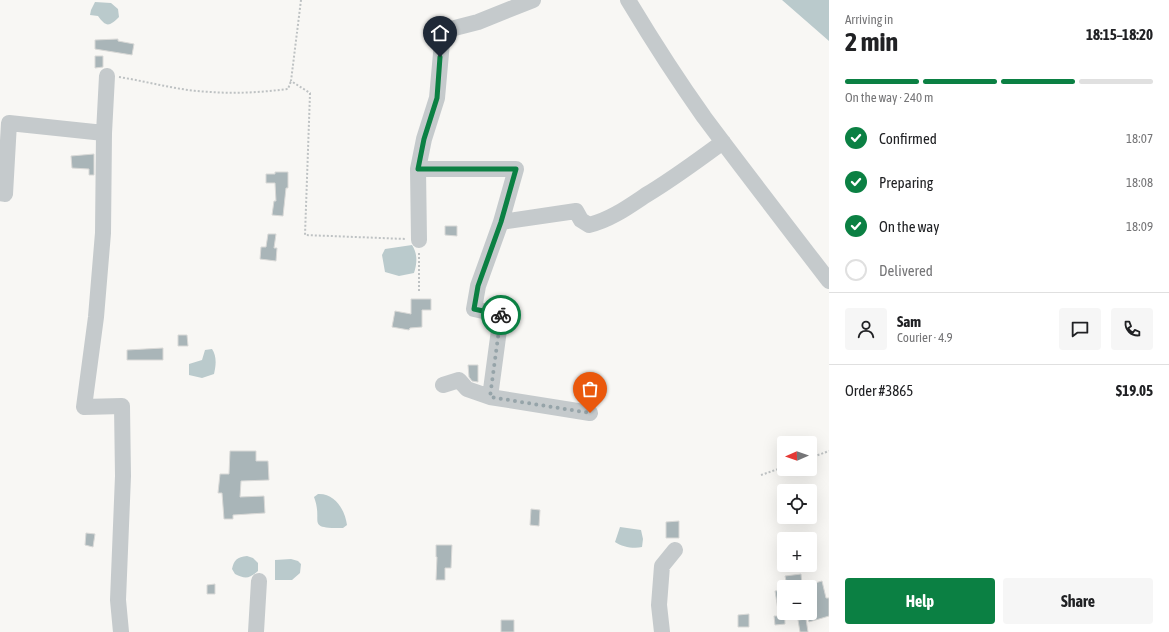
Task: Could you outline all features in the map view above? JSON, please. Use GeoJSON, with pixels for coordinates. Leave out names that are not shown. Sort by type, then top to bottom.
{"type":"FeatureCollection","features":[{"type":"Feature","properties":{"kind":"street"},"geometry":{"type":"LineString","coordinates":[[419,240],[418,169],[424,139],[437,98],[443,31],[478,22],[534,0]]}},
{"type":"Feature","properties":{"kind":"street"},"geometry":{"type":"LineString","coordinates":[[628,0],[655,44],[703,115],[829,281]]}},
{"type":"Feature","properties":{"kind":"street"},"geometry":{"type":"LineString","coordinates":[[107,76],[104,133],[103,233],[96,317],[84,407],[122,406],[123,476],[118,600],[122,632]]}},
{"type":"Feature","properties":{"kind":"street"},"geometry":{"type":"LineString","coordinates":[[0,194],[5,194],[9,123],[104,133]]}},
{"type":"Feature","properties":{"kind":"street"},"geometry":{"type":"LineString","coordinates":[[501,222],[576,211],[581,220],[589,225],[602,222],[632,205],[670,180],[723,142]]}},
{"type":"Feature","properties":{"kind":"street"},"geometry":{"type":"LineString","coordinates":[[418,169],[516,169],[501,222],[478,286],[474,309],[501,315],[490,397]]}},
{"type":"Feature","properties":{"kind":"street"},"geometry":{"type":"LineString","coordinates":[[443,385],[459,380],[467,389],[490,397],[590,413]]}},
{"type":"Feature","properties":{"kind":"street"},"geometry":{"type":"LineString","coordinates":[[662,632],[659,605],[662,566],[675,550]]}},
{"type":"Feature","properties":{"kind":"street"},"geometry":{"type":"LineString","coordinates":[[256,632],[259,581]]}},
{"type":"Feature","properties":{"kind":"path"},"geometry":{"type":"LineString","coordinates":[[107,76],[210,92],[249,93],[288,89],[291,85],[301,0]]}},
{"type":"Feature","properties":{"kind":"path"},"geometry":{"type":"LineString","coordinates":[[291,81],[310,93],[305,235],[419,240],[420,292]]}},
{"type":"Feature","properties":{"kind":"path"},"geometry":{"type":"LineString","coordinates":[[817,455],[829,451]]}},
{"type":"Feature","properties":{"kind":"path"},"geometry":{"type":"LineString","coordinates":[[761,475],[777,469]]}},
{"type":"Feature","properties":{"kind":"shaded area"},"geometry":{"type":"Polygon","coordinates":[[[782,0],[829,0],[829,41],[782,0]]]}},
{"type":"Feature","properties":{"kind":"shaded area"},"geometry":{"type":"Polygon","coordinates":[[[95,2],[111,3],[118,9],[119,17],[113,23],[106,24],[98,16],[90,15],[95,2]]]}},
{"type":"Feature","properties":{"kind":"shaded area"},"geometry":{"type":"Polygon","coordinates":[[[412,245],[416,259],[414,273],[399,276],[385,272],[382,255],[385,249],[412,245]]]}},
{"type":"Feature","properties":{"kind":"shaded area"},"geometry":{"type":"Polygon","coordinates":[[[212,349],[216,361],[214,374],[202,378],[189,375],[189,364],[202,360],[205,350],[212,349]]]}},
{"type":"Feature","properties":{"kind":"shaded area"},"geometry":{"type":"Polygon","coordinates":[[[318,494],[324,494],[334,499],[344,514],[347,525],[343,528],[331,528],[319,525],[317,506],[314,497],[318,494]]]}},
{"type":"Feature","properties":{"kind":"shaded area"},"geometry":{"type":"Polygon","coordinates":[[[620,527],[641,530],[643,539],[642,547],[628,547],[615,542],[620,527]]]}},
{"type":"Feature","properties":{"kind":"shaded area"},"geometry":{"type":"Polygon","coordinates":[[[247,556],[253,558],[258,563],[258,571],[252,576],[247,577],[242,577],[235,574],[232,569],[235,561],[238,558],[247,556]]]}},
{"type":"Feature","properties":{"kind":"shaded area"},"geometry":{"type":"Polygon","coordinates":[[[291,559],[298,561],[301,564],[300,573],[292,580],[275,580],[275,560],[291,559]]]}},
{"type":"Feature","properties":{"kind":"building"},"geometry":{"type":"Polygon","coordinates":[[[118,39],[118,41],[134,44],[132,55],[95,49],[95,40],[118,39]]]}},
{"type":"Feature","properties":{"kind":"building"},"geometry":{"type":"Polygon","coordinates":[[[95,56],[103,56],[103,67],[95,68],[95,56]]]}},
{"type":"Feature","properties":{"kind":"building"},"geometry":{"type":"Polygon","coordinates":[[[94,154],[94,175],[89,175],[89,169],[72,168],[71,156],[94,154]]]}},
{"type":"Feature","properties":{"kind":"building"},"geometry":{"type":"Polygon","coordinates":[[[275,172],[288,172],[288,188],[286,188],[283,216],[272,215],[274,201],[276,201],[275,183],[266,183],[266,174],[275,174],[275,172]]]}},
{"type":"Feature","properties":{"kind":"building"},"geometry":{"type":"Polygon","coordinates":[[[445,226],[457,226],[457,236],[445,235],[445,226]]]}},
{"type":"Feature","properties":{"kind":"building"},"geometry":{"type":"Polygon","coordinates":[[[268,234],[276,234],[274,248],[277,248],[276,261],[260,259],[261,247],[266,247],[268,234]]]}},
{"type":"Feature","properties":{"kind":"building"},"geometry":{"type":"Polygon","coordinates":[[[411,299],[431,299],[431,310],[422,310],[422,327],[410,328],[409,330],[392,327],[395,311],[411,314],[411,299]]]}},
{"type":"Feature","properties":{"kind":"building"},"geometry":{"type":"Polygon","coordinates":[[[178,335],[187,335],[188,346],[178,346],[178,335]]]}},
{"type":"Feature","properties":{"kind":"building"},"geometry":{"type":"Polygon","coordinates":[[[163,348],[163,360],[127,360],[127,350],[163,348]]]}},
{"type":"Feature","properties":{"kind":"building"},"geometry":{"type":"Polygon","coordinates":[[[468,365],[478,365],[478,382],[472,381],[469,377],[468,365]]]}},
{"type":"Feature","properties":{"kind":"building"},"geometry":{"type":"Polygon","coordinates":[[[230,451],[256,451],[256,461],[268,461],[269,480],[241,481],[240,497],[264,496],[265,513],[233,515],[233,519],[224,519],[222,493],[218,493],[220,474],[229,474],[230,451]]]}},
{"type":"Feature","properties":{"kind":"building"},"geometry":{"type":"Polygon","coordinates":[[[531,509],[540,510],[539,526],[530,525],[531,509]]]}},
{"type":"Feature","properties":{"kind":"building"},"geometry":{"type":"Polygon","coordinates":[[[679,521],[679,538],[666,538],[666,522],[679,521]]]}},
{"type":"Feature","properties":{"kind":"building"},"geometry":{"type":"Polygon","coordinates":[[[86,533],[95,534],[93,547],[85,545],[86,533]]]}},
{"type":"Feature","properties":{"kind":"building"},"geometry":{"type":"Polygon","coordinates":[[[436,545],[452,545],[451,568],[445,568],[445,580],[436,580],[436,545]]]}},
{"type":"Feature","properties":{"kind":"building"},"geometry":{"type":"Polygon","coordinates":[[[801,574],[802,580],[786,580],[785,576],[801,574]]]}},
{"type":"Feature","properties":{"kind":"building"},"geometry":{"type":"Polygon","coordinates":[[[822,581],[826,598],[829,598],[829,616],[817,620],[817,582],[822,581]]]}},
{"type":"Feature","properties":{"kind":"building"},"geometry":{"type":"Polygon","coordinates":[[[215,584],[215,594],[207,594],[207,585],[215,584]]]}},
{"type":"Feature","properties":{"kind":"building"},"geometry":{"type":"Polygon","coordinates":[[[775,591],[777,591],[777,604],[775,591]]]}},
{"type":"Feature","properties":{"kind":"building"},"geometry":{"type":"Polygon","coordinates":[[[749,614],[749,627],[738,627],[738,615],[749,614]]]}},
{"type":"Feature","properties":{"kind":"building"},"geometry":{"type":"Polygon","coordinates":[[[774,616],[777,616],[777,620],[785,620],[785,624],[775,625],[774,616]]]}},
{"type":"Feature","properties":{"kind":"building"},"geometry":{"type":"Polygon","coordinates":[[[501,620],[514,620],[514,632],[501,632],[501,620]]]}},
{"type":"Feature","properties":{"kind":"building"},"geometry":{"type":"Polygon","coordinates":[[[798,620],[806,620],[808,632],[800,632],[798,620]]]}},
{"type":"Feature","properties":{"kind":"way so far"},"geometry":{"type":"LineString","coordinates":[[501,315],[490,397],[590,413]]}},
{"type":"Feature","properties":{"kind":"route"},"geometry":{"type":"LineString","coordinates":[[440,57],[437,98],[424,139],[418,169],[516,169],[501,222],[478,286],[474,309],[501,315]]}}]}
